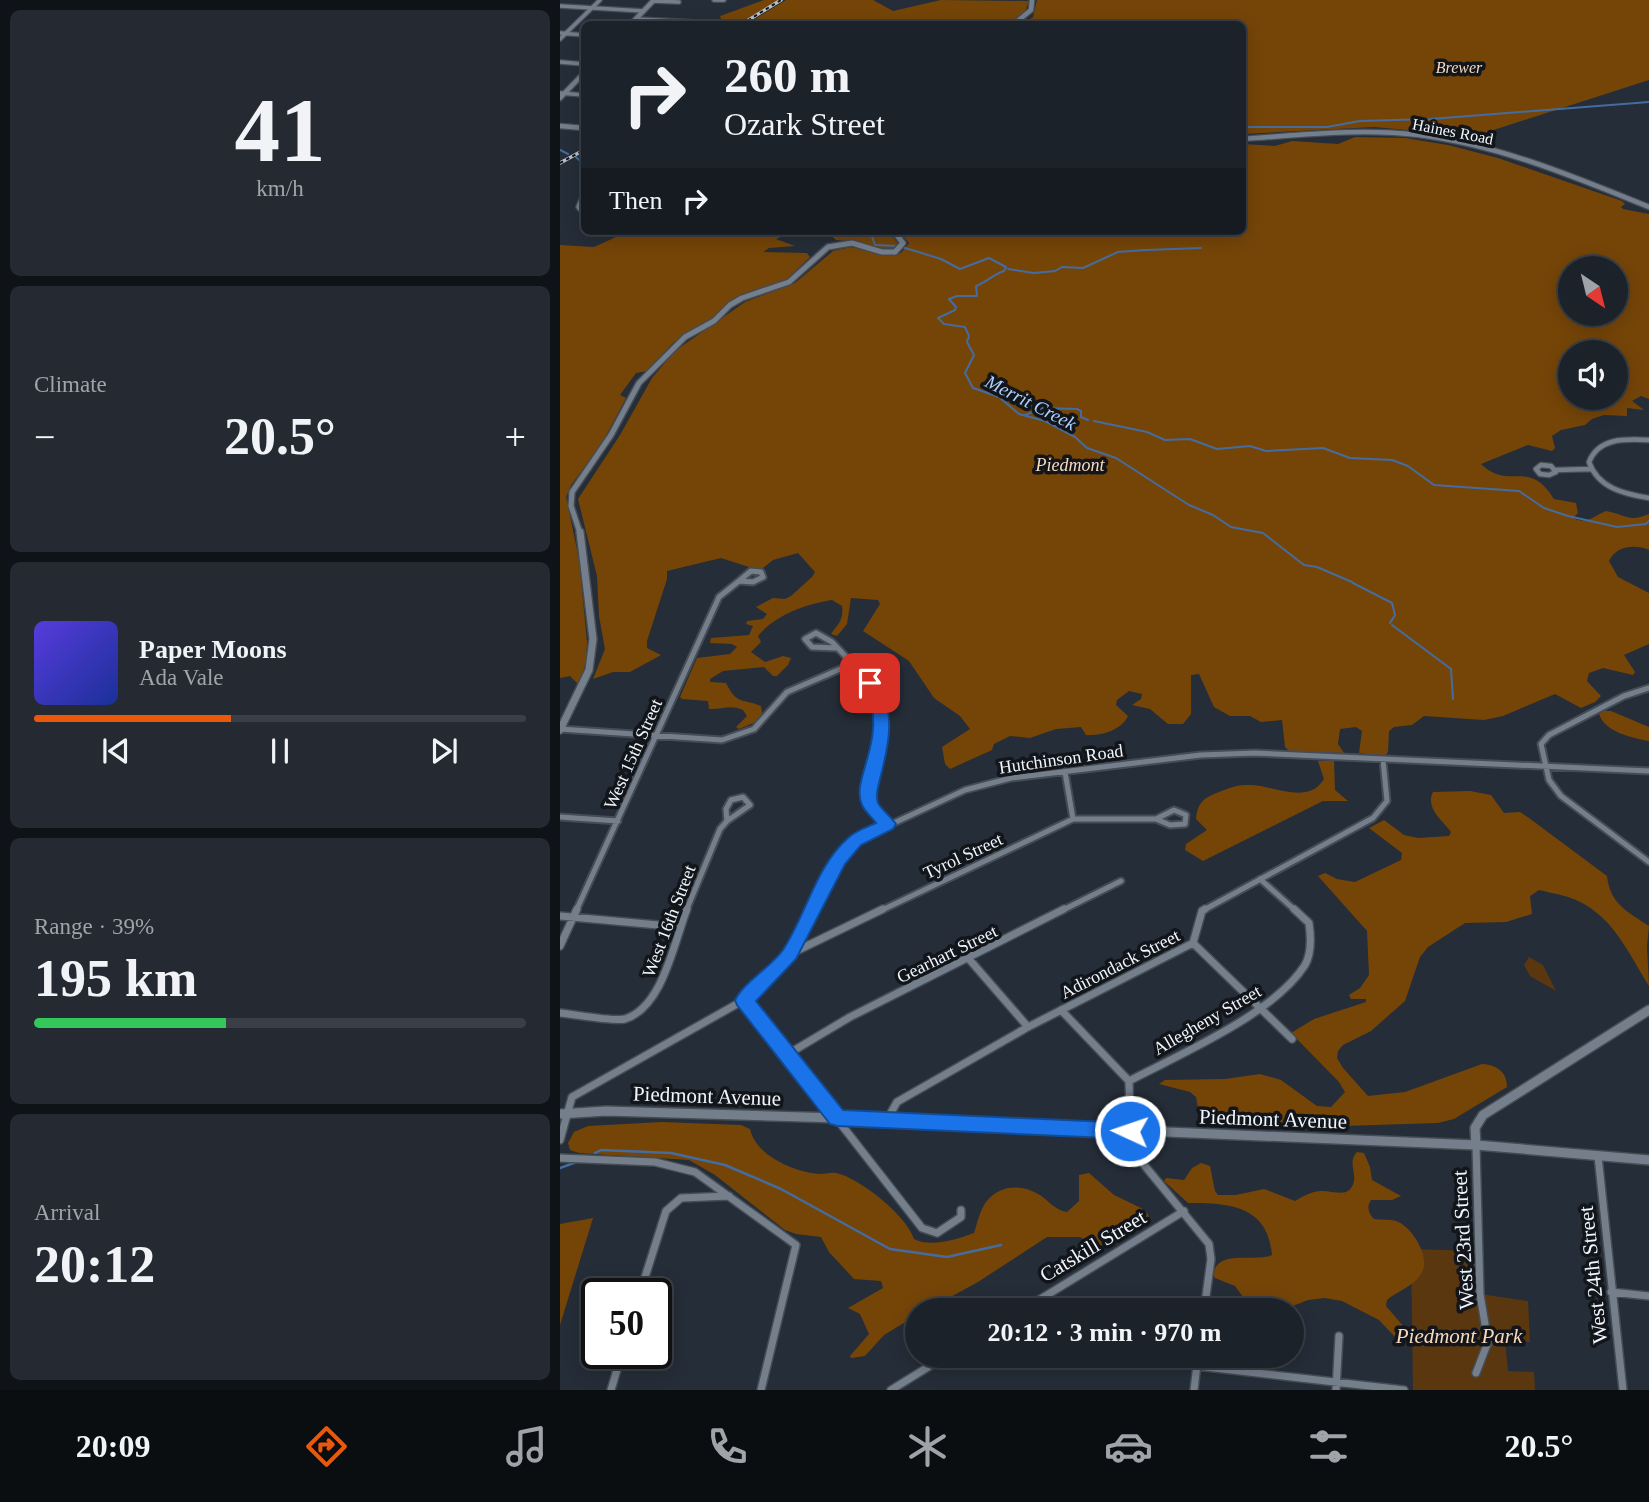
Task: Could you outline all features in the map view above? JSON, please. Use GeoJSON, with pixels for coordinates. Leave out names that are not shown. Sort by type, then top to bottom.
{"type":"FeatureCollection","features":[{"type":"Feature","properties":{"kind":"main road"},"geometry":{"type":"LineString","coordinates":[[1018,21],[1031,10],[1032,0]]}},
{"type":"Feature","properties":{"kind":"main road"},"geometry":{"type":"LineString","coordinates":[[636,19],[654,1]]}},
{"type":"Feature","properties":{"kind":"main road"},"geometry":{"type":"LineString","coordinates":[[562,95],[581,77]]}},
{"type":"Feature","properties":{"kind":"main road"},"geometry":{"type":"LineString","coordinates":[[560,126],[581,128]]}},
{"type":"Feature","properties":{"kind":"main road","name":"Haines Road"},"geometry":{"type":"LineString","coordinates":[[1246,139],[1377,132],[1454,140],[1484,148],[1649,207]]}},
{"type":"Feature","properties":{"kind":"main road"},"geometry":{"type":"LineString","coordinates":[[560,729],[589,670],[593,639],[580,531],[571,506],[572,492],[611,435],[639,383],[685,337],[714,321],[730,305],[742,298],[789,282],[828,247],[852,243],[888,253],[901,247],[901,239],[898,235]]}},
{"type":"Feature","properties":{"kind":"main road"},"geometry":{"type":"LineString","coordinates":[[1476,1145],[1475,1128],[1483,1115],[1649,1010]]}},
{"type":"Feature","properties":{"kind":"main road","name":"Piedmont Avenue"},"geometry":{"type":"LineString","coordinates":[[564,1113],[606,1111],[837,1118],[1476,1145],[1649,1160]]}},
{"type":"Feature","properties":{"kind":"street"},"geometry":{"type":"LineString","coordinates":[[560,40],[600,0]]}},
{"type":"Feature","properties":{"kind":"street"},"geometry":{"type":"LineString","coordinates":[[715,0],[724,0]]}},
{"type":"Feature","properties":{"kind":"street"},"geometry":{"type":"LineString","coordinates":[[654,1],[679,2]]}},
{"type":"Feature","properties":{"kind":"street"},"geometry":{"type":"LineString","coordinates":[[560,6],[644,11]]}},
{"type":"Feature","properties":{"kind":"street"},"geometry":{"type":"LineString","coordinates":[[636,19],[676,21]]}},
{"type":"Feature","properties":{"kind":"street"},"geometry":{"type":"LineString","coordinates":[[560,33],[581,35]]}},
{"type":"Feature","properties":{"kind":"street"},"geometry":{"type":"LineString","coordinates":[[560,62],[581,64]]}},
{"type":"Feature","properties":{"kind":"street"},"geometry":{"type":"LineString","coordinates":[[562,95],[581,95]]}},
{"type":"Feature","properties":{"kind":"street"},"geometry":{"type":"LineString","coordinates":[[1649,440],[1626,439],[1602,446],[1590,458],[1591,469],[1599,480],[1616,490],[1649,498]]}},
{"type":"Feature","properties":{"kind":"street"},"geometry":{"type":"LineString","coordinates":[[1555,470],[1591,469]]}},
{"type":"Feature","properties":{"kind":"street","name":"West 15th Street"},"geometry":{"type":"LineString","coordinates":[[560,946],[719,597],[739,581]]}},
{"type":"Feature","properties":{"kind":"street"},"geometry":{"type":"LineString","coordinates":[[836,648],[812,647],[805,639],[812,634],[824,634],[870,683],[878,697],[882,715],[881,743],[868,791],[870,804],[887,824]]}},
{"type":"Feature","properties":{"kind":"street"},"geometry":{"type":"LineString","coordinates":[[560,729],[722,740],[754,729],[787,691],[852,664]]}},
{"type":"Feature","properties":{"kind":"street"},"geometry":{"type":"LineString","coordinates":[[1649,688],[1624,696],[1549,735],[1541,744],[1549,780],[1561,796],[1649,862]]}},
{"type":"Feature","properties":{"kind":"street","name":"Hutchinson Road"},"geometry":{"type":"LineString","coordinates":[[564,1113],[572,1097],[579,1091],[744,1000],[766,981],[790,954],[838,861],[855,841],[964,790],[1011,778],[1201,755],[1255,753],[1649,771]]}},
{"type":"Feature","properties":{"kind":"street","name":"Adirondack Street"},"geometry":{"type":"LineString","coordinates":[[887,1120],[897,1102],[1028,1027],[1193,943],[1202,911],[1373,818],[1387,801],[1382,760]]}},
{"type":"Feature","properties":{"kind":"street"},"geometry":{"type":"LineString","coordinates":[[1065,772],[1073,819]]}},
{"type":"Feature","properties":{"kind":"street","name":"West 16th Street"},"geometry":{"type":"LineString","coordinates":[[560,1013],[624,1019],[644,1007],[657,993],[680,927],[720,829],[747,808],[749,802],[743,797],[731,800],[726,809],[727,821]]}},
{"type":"Feature","properties":{"kind":"street","name":"Tyrol Street"},"geometry":{"type":"LineString","coordinates":[[790,954],[1073,819],[1156,819],[1174,810],[1186,816],[1185,824],[1176,827],[1156,819]]}},
{"type":"Feature","properties":{"kind":"street"},"geometry":{"type":"LineString","coordinates":[[560,817],[618,821]]}},
{"type":"Feature","properties":{"kind":"street","name":"Allegheny Street"},"geometry":{"type":"LineString","coordinates":[[1129,1081],[1262,1007],[1294,981],[1306,963],[1312,942],[1309,923],[1260,879]]}},
{"type":"Feature","properties":{"kind":"street","name":"Gearhart Street"},"geometry":{"type":"LineString","coordinates":[[788,1054],[850,1017],[1121,881]]}},
{"type":"Feature","properties":{"kind":"street"},"geometry":{"type":"LineString","coordinates":[[560,916],[680,927]]}},
{"type":"Feature","properties":{"kind":"street"},"geometry":{"type":"LineString","coordinates":[[1193,943],[1292,1039]]}},
{"type":"Feature","properties":{"kind":"street"},"geometry":{"type":"LineString","coordinates":[[969,959],[1028,1027]]}},
{"type":"Feature","properties":{"kind":"street"},"geometry":{"type":"LineString","coordinates":[[744,1000],[922,1228],[937,1233],[961,1217],[961,1210]]}},
{"type":"Feature","properties":{"kind":"street"},"geometry":{"type":"LineString","coordinates":[[1061,1010],[1129,1081],[1131,1149],[1209,1244],[1211,1259],[1206,1298]]}},
{"type":"Feature","properties":{"kind":"street"},"geometry":{"type":"LineString","coordinates":[[560,1140],[564,1113]]}},
{"type":"Feature","properties":{"kind":"street","name":"West 23rd Street"},"geometry":{"type":"LineString","coordinates":[[1476,1145],[1480,1294],[1488,1342],[1476,1373]]}},
{"type":"Feature","properties":{"kind":"street","name":"West 24th Street"},"geometry":{"type":"LineString","coordinates":[[1598,1156],[1623,1390]]}},
{"type":"Feature","properties":{"kind":"street"},"geometry":{"type":"LineString","coordinates":[[560,1158],[654,1163],[695,1172],[796,1245],[761,1390]]}},
{"type":"Feature","properties":{"kind":"street"},"geometry":{"type":"LineString","coordinates":[[645,1278],[666,1211],[681,1198],[730,1196]]}},
{"type":"Feature","properties":{"kind":"street","name":"Catskill Street"},"geometry":{"type":"LineString","coordinates":[[1042,1298],[1184,1211]]}},
{"type":"Feature","properties":{"kind":"street"},"geometry":{"type":"LineString","coordinates":[[1611,1292],[1649,1296]]}},
{"type":"Feature","properties":{"kind":"street"},"geometry":{"type":"LineString","coordinates":[[1337,1385],[1339,1336]]}},
{"type":"Feature","properties":{"kind":"street"},"geometry":{"type":"LineString","coordinates":[[891,1390],[927,1368]]}},
{"type":"Feature","properties":{"kind":"street"},"geometry":{"type":"LineString","coordinates":[[1194,1390],[1197,1368]]}},
{"type":"Feature","properties":{"kind":"street"},"geometry":{"type":"LineString","coordinates":[[1212,1368],[1337,1385],[1404,1390]]}},
{"type":"Feature","properties":{"kind":"street"},"geometry":{"type":"LineString","coordinates":[[611,1390],[617,1369]]}},
{"type":"Feature","properties":{"kind":"green space"},"geometry":{"type":"Polygon","coordinates":[[[764,0],[778,0],[743,21],[711,21],[721,19],[720,16],[764,0]]]}},
{"type":"Feature","properties":{"kind":"green space"},"geometry":{"type":"Polygon","coordinates":[[[786,0],[873,0],[893,11],[941,0],[1029,1],[1025,12],[1012,21],[752,21],[786,0]]]}},
{"type":"Feature","properties":{"kind":"green space","name":"Brewer"},"geometry":{"type":"Polygon","coordinates":[[[1037,0],[1649,0],[1649,80],[1475,136],[1374,127],[1246,134],[1246,21],[1027,21],[1033,17],[1037,0]]]}},
{"type":"Feature","properties":{"kind":"green space","name":"Piedmont"},"geometry":{"type":"Polygon","coordinates":[[[1355,137],[1405,138],[1448,145],[1498,158],[1622,201],[1625,204],[1621,207],[1623,209],[1649,214],[1649,399],[1641,396],[1632,401],[1644,410],[1628,408],[1628,340],[1558,340],[1558,410],[1627,410],[1627,416],[1604,415],[1585,425],[1561,430],[1552,436],[1555,448],[1552,451],[1528,445],[1481,464],[1491,472],[1501,475],[1536,480],[1554,499],[1576,503],[1578,513],[1573,518],[1578,520],[1587,520],[1606,511],[1631,518],[1649,514],[1649,550],[1638,547],[1621,549],[1609,561],[1618,577],[1649,593],[1649,644],[1624,655],[1635,672],[1633,675],[1603,668],[1589,673],[1587,681],[1601,696],[1581,708],[1555,694],[1503,716],[1484,720],[1424,716],[1412,725],[1394,727],[1389,731],[1388,752],[1385,756],[1359,753],[1362,731],[1356,727],[1340,729],[1338,744],[1344,753],[1289,751],[1285,747],[1282,720],[1261,722],[1250,716],[1230,716],[1214,707],[1199,674],[1191,675],[1191,714],[1183,724],[1168,724],[1150,709],[1132,705],[1141,699],[1142,694],[1129,691],[1117,700],[1116,705],[1128,716],[1110,732],[1086,735],[1081,727],[1056,729],[1030,738],[1010,736],[994,744],[992,750],[950,769],[945,764],[942,747],[970,729],[960,716],[934,698],[909,661],[863,631],[880,604],[878,600],[851,598],[847,624],[837,636],[831,634],[841,618],[842,606],[832,600],[812,604],[773,622],[758,636],[761,642],[751,652],[765,662],[783,656],[791,658],[777,676],[773,676],[764,667],[723,671],[710,679],[710,682],[726,683],[733,695],[740,700],[761,706],[762,713],[756,722],[739,729],[736,727],[747,716],[743,710],[730,707],[709,709],[708,701],[680,697],[697,658],[730,654],[737,647],[732,644],[710,643],[711,638],[749,635],[753,626],[746,624],[747,621],[763,619],[767,614],[756,607],[773,598],[785,599],[791,596],[812,577],[815,572],[798,553],[773,560],[763,568],[752,568],[721,558],[667,571],[667,579],[647,641],[647,648],[661,655],[630,672],[613,672],[593,679],[605,649],[599,616],[597,576],[578,499],[620,435],[652,378],[675,351],[745,302],[795,283],[833,251],[851,247],[883,255],[901,253],[909,243],[902,235],[1246,235],[1246,144],[1275,146],[1292,141],[1338,144],[1355,137]]]}},
{"type":"Feature","properties":{"kind":"green space"},"geometry":{"type":"Polygon","coordinates":[[[620,235],[786,235],[776,239],[795,246],[769,248],[763,252],[807,253],[810,257],[787,279],[731,300],[712,320],[673,343],[647,371],[636,373],[620,395],[626,398],[600,447],[571,485],[566,497],[579,559],[587,642],[586,662],[580,682],[577,683],[570,676],[560,678],[560,245],[594,247],[620,235]]]}},
{"type":"Feature","properties":{"kind":"green space"},"geometry":{"type":"Polygon","coordinates":[[[830,235],[892,235],[898,244],[894,249],[887,250],[836,240],[830,235]]]}},
{"type":"Feature","properties":{"kind":"green space"},"geometry":{"type":"Polygon","coordinates":[[[1611,711],[1649,727],[1649,741],[1613,730],[1599,714],[1611,711]]]}},
{"type":"Feature","properties":{"kind":"green space"},"geometry":{"type":"Polygon","coordinates":[[[1318,761],[1334,761],[1335,790],[1348,801],[1323,801],[1203,861],[1185,850],[1186,844],[1207,830],[1196,819],[1199,806],[1206,798],[1242,785],[1298,793],[1308,791],[1317,787],[1324,779],[1318,761]]]}},
{"type":"Feature","properties":{"kind":"green space"},"geometry":{"type":"Polygon","coordinates":[[[1470,791],[1491,795],[1504,813],[1520,812],[1607,876],[1612,894],[1621,906],[1649,926],[1649,986],[1619,937],[1600,916],[1576,900],[1539,890],[1530,896],[1532,914],[1506,922],[1465,923],[1428,947],[1420,957],[1405,1001],[1371,1031],[1343,1045],[1338,1051],[1337,1058],[1343,1068],[1368,1096],[1405,1092],[1482,1064],[1492,1066],[1503,1073],[1507,1087],[1454,1119],[1438,1123],[1343,1126],[1258,1125],[1210,1120],[1198,1108],[1196,1097],[1190,1092],[1159,1084],[1165,1080],[1225,1079],[1260,1074],[1281,1080],[1317,1106],[1331,1107],[1345,1092],[1339,1082],[1291,1033],[1314,1019],[1366,1002],[1366,999],[1351,999],[1349,995],[1360,988],[1369,975],[1367,931],[1318,876],[1325,873],[1337,879],[1355,882],[1401,860],[1402,853],[1369,828],[1384,820],[1404,835],[1418,838],[1449,836],[1451,832],[1433,809],[1433,792],[1470,791]]]}},
{"type":"Feature","properties":{"kind":"green space"},"geometry":{"type":"Polygon","coordinates":[[[1529,957],[1543,965],[1556,991],[1530,976],[1524,965],[1529,957]]]}},
{"type":"Feature","properties":{"kind":"green space"},"geometry":{"type":"Polygon","coordinates":[[[662,1122],[741,1125],[750,1129],[754,1139],[768,1155],[788,1166],[810,1173],[836,1173],[857,1182],[893,1209],[914,1239],[921,1242],[944,1242],[974,1233],[986,1202],[1004,1189],[1033,1191],[1056,1208],[1067,1212],[1079,1201],[1079,1175],[1089,1173],[1114,1195],[1141,1208],[1148,1214],[1149,1223],[1107,1245],[1093,1245],[1080,1237],[1047,1237],[949,1298],[905,1298],[905,1322],[884,1335],[865,1356],[851,1358],[869,1334],[860,1314],[848,1308],[883,1288],[881,1281],[854,1279],[829,1252],[821,1237],[785,1230],[715,1175],[689,1160],[579,1153],[570,1150],[568,1143],[574,1132],[588,1126],[662,1122]]]}},
{"type":"Feature","properties":{"kind":"green space"},"geometry":{"type":"Polygon","coordinates":[[[1357,1152],[1364,1153],[1372,1180],[1401,1196],[1392,1200],[1371,1200],[1368,1208],[1371,1215],[1374,1219],[1394,1220],[1402,1224],[1414,1236],[1422,1252],[1424,1268],[1421,1274],[1414,1282],[1387,1300],[1386,1306],[1404,1327],[1405,1336],[1401,1340],[1379,1320],[1342,1301],[1325,1298],[1304,1302],[1304,1298],[1244,1298],[1235,1286],[1215,1278],[1213,1274],[1222,1261],[1272,1255],[1269,1238],[1263,1226],[1244,1210],[1231,1206],[1188,1203],[1164,1181],[1166,1178],[1184,1180],[1192,1168],[1201,1163],[1210,1166],[1218,1195],[1236,1195],[1264,1189],[1295,1201],[1317,1192],[1348,1191],[1354,1179],[1354,1156],[1357,1152]]]}},
{"type":"Feature","properties":{"kind":"green space"},"geometry":{"type":"Polygon","coordinates":[[[593,1218],[560,1325],[560,1224],[593,1218]]]}},
{"type":"Feature","properties":{"kind":"green space","name":"Piedmont Park"},"geometry":{"type":"Polygon","coordinates":[[[1411,1249],[1478,1251],[1480,1294],[1528,1301],[1530,1342],[1505,1341],[1508,1371],[1534,1372],[1535,1390],[1413,1390],[1411,1249]]]}},
{"type":"Feature","properties":{"kind":"waterway"},"geometry":{"type":"LineString","coordinates":[[1246,127],[1327,127],[1360,121],[1431,119],[1649,102]]}},
{"type":"Feature","properties":{"kind":"waterway"},"geometry":{"type":"LineString","coordinates":[[560,150],[568,154]]}},
{"type":"Feature","properties":{"kind":"waterway"},"geometry":{"type":"LineString","coordinates":[[576,157],[581,162]]}},
{"type":"Feature","properties":{"kind":"waterway","name":"Merrit Creek"},"geometry":{"type":"LineString","coordinates":[[871,235],[875,245],[897,246]]}},
{"type":"Feature","properties":{"kind":"waterway","name":"Merrit Creek"},"geometry":{"type":"LineString","coordinates":[[902,247],[941,259],[960,269],[989,258],[1006,267],[1004,271],[976,286],[977,296],[957,296],[949,299],[956,307],[955,310],[938,318],[944,324],[965,327],[969,336],[967,342],[974,355],[965,373],[973,388],[999,397],[1019,414],[1045,421],[1075,437],[1087,448],[1116,458],[1189,505],[1213,515],[1231,527],[1263,533],[1304,565],[1317,567],[1352,582]]}},
{"type":"Feature","properties":{"kind":"waterway"},"geometry":{"type":"LineString","coordinates":[[1146,250],[1201,248]]}},
{"type":"Feature","properties":{"kind":"waterway"},"geometry":{"type":"LineString","coordinates":[[1008,269],[1034,273],[1055,271],[1062,267],[1083,268],[1118,252],[1145,250]]}},
{"type":"Feature","properties":{"kind":"waterway"},"geometry":{"type":"LineString","coordinates":[[1025,415],[1043,408],[1077,409],[1081,411],[1081,417],[1088,420]]}},
{"type":"Feature","properties":{"kind":"waterway"},"geometry":{"type":"LineString","coordinates":[[1094,421],[1147,432],[1165,440],[1190,439],[1217,449],[1250,446],[1266,451],[1323,448],[1350,458],[1392,460],[1408,466],[1434,485],[1519,491],[1544,508],[1617,527],[1646,524],[1649,521]]}},
{"type":"Feature","properties":{"kind":"waterway","name":"Merrit Creek"},"geometry":{"type":"LineString","coordinates":[[1353,583],[1392,603],[1395,615],[1390,623]]}},
{"type":"Feature","properties":{"kind":"waterway","name":"Merrit Creek"},"geometry":{"type":"LineString","coordinates":[[1392,625],[1451,669],[1453,699]]}},
{"type":"Feature","properties":{"kind":"waterway"},"geometry":{"type":"LineString","coordinates":[[595,1153],[601,1150],[671,1153],[725,1165],[781,1189],[890,1249],[947,1257],[1001,1245]]}},
{"type":"Feature","properties":{"kind":"waterway"},"geometry":{"type":"LineString","coordinates":[[560,1168],[579,1161]]}},
{"type":"Feature","properties":{"kind":"railway"},"geometry":{"type":"LineString","coordinates":[[747,21],[781,0]]}},
{"type":"Feature","properties":{"kind":"railway"},"geometry":{"type":"LineString","coordinates":[[560,163],[581,152]]}},
{"type":"Feature","properties":{"kind":"route"},"geometry":{"type":"LineString","coordinates":[[870,683],[878,697],[882,715],[881,743],[868,791],[870,804],[887,824],[855,841],[838,861],[790,954],[766,981],[744,1000],[837,1118],[1130,1131]]}}]}
